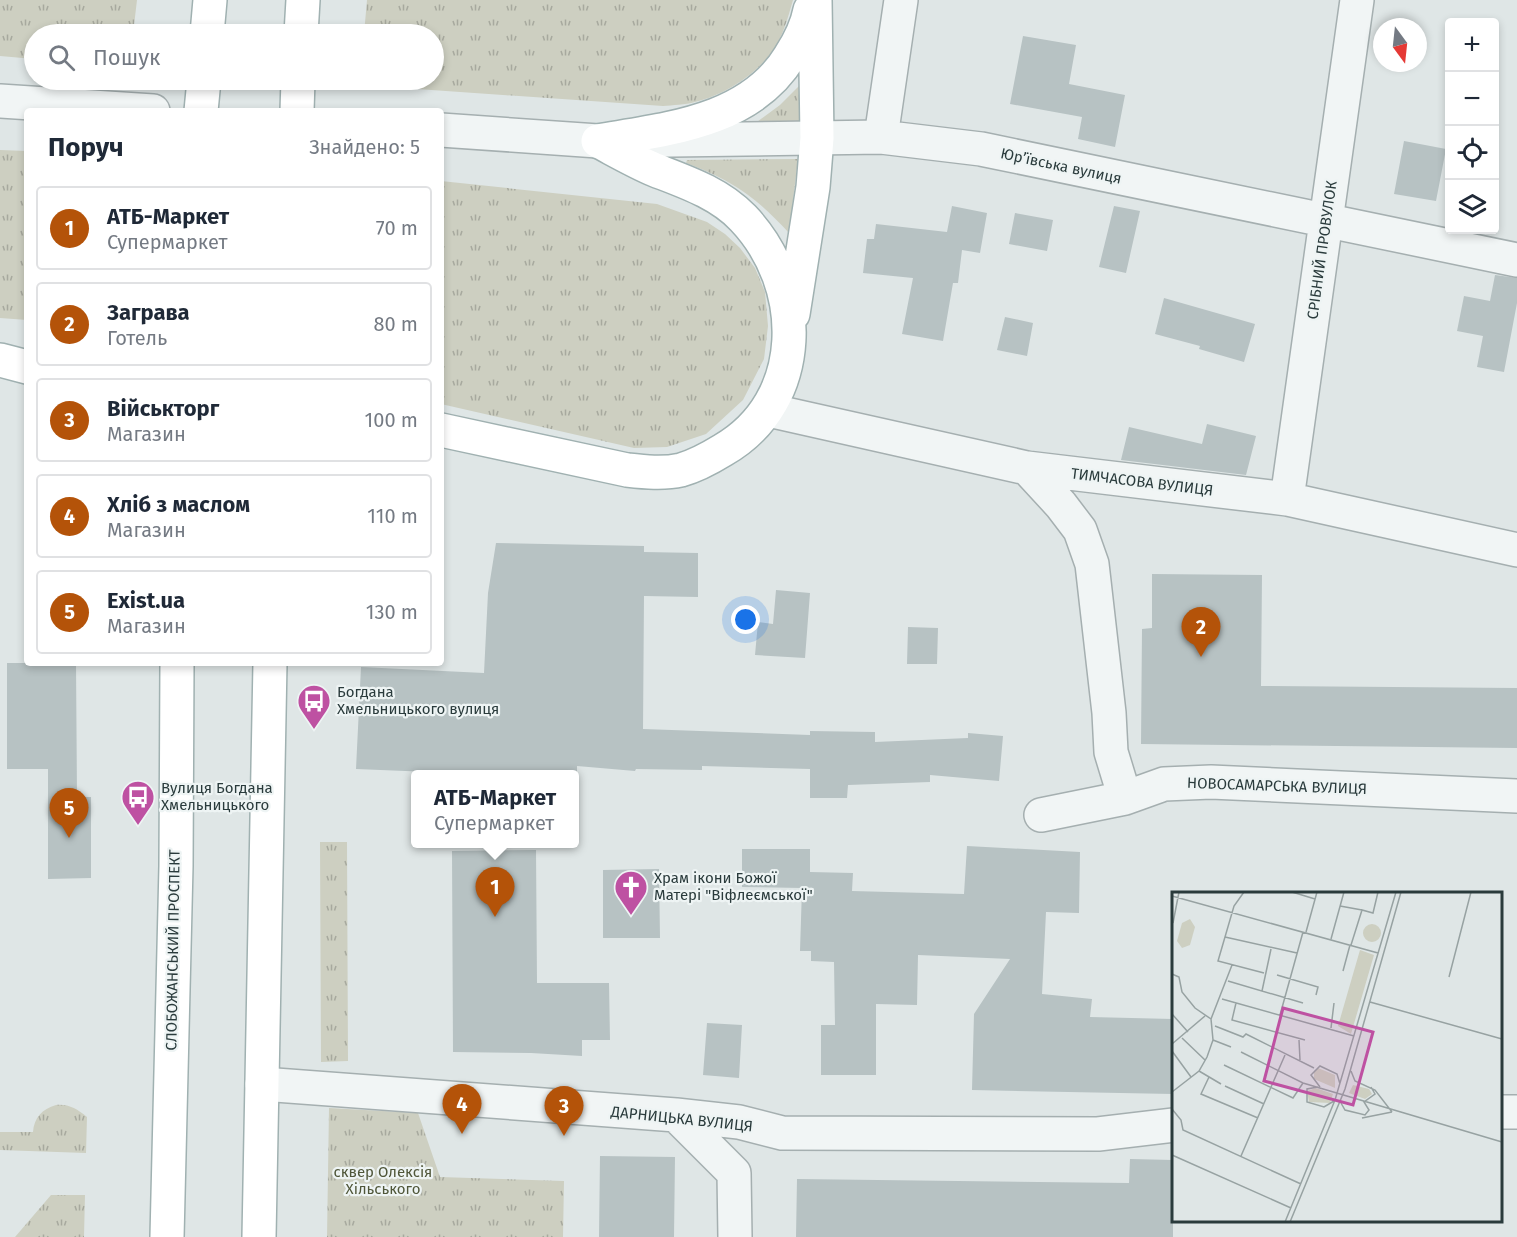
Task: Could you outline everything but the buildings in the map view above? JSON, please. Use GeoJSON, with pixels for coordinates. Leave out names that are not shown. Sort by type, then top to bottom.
{"type":"FeatureCollection","features":[{"type":"Feature","properties":{"kind":"main road"},"geometry":{"type":"LineString","coordinates":[[444,431],[627,470],[653,473],[682,470],[712,457],[739,441],[768,410],[786,363],[813,187],[817,138],[813,0]]}},
{"type":"Feature","properties":{"kind":"main road"},"geometry":{"type":"LineString","coordinates":[[598,141],[699,122],[728,111],[754,94],[782,70],[799,43],[813,0]]}},
{"type":"Feature","properties":{"kind":"main road"},"geometry":{"type":"LineString","coordinates":[[201,108],[203,90]]}},
{"type":"Feature","properties":{"kind":"main road"},"geometry":{"type":"LineString","coordinates":[[297,108],[298,90]]}},
{"type":"Feature","properties":{"kind":"main road"},"geometry":{"type":"LineString","coordinates":[[598,141],[653,169],[684,180],[711,194],[741,216],[761,240],[773,262],[784,290],[790,329]]}},
{"type":"Feature","properties":{"kind":"main road","name":"СЛОБОЖАНСЬКИЙ ПРОСПЕКТ"},"geometry":{"type":"LineString","coordinates":[[167,1237],[176,866],[177,666]]}},
{"type":"Feature","properties":{"kind":"main road"},"geometry":{"type":"LineString","coordinates":[[259,1237],[270,666]]}},
{"type":"Feature","properties":{"kind":"street"},"geometry":{"type":"LineString","coordinates":[[881,137],[901,0]]}},
{"type":"Feature","properties":{"kind":"street","name":"СРІБНИЙ ПРОВУЛОК"},"geometry":{"type":"LineString","coordinates":[[1287,499],[1357,0]]}},
{"type":"Feature","properties":{"kind":"street"},"geometry":{"type":"LineString","coordinates":[[0,101],[107,108]]}},
{"type":"Feature","properties":{"kind":"street","name":"Юрʼївська вулиця"},"geometry":{"type":"LineString","coordinates":[[444,130],[598,141],[881,137],[981,149],[1517,260]]}},
{"type":"Feature","properties":{"kind":"street","name":"ТИМЧАСОВА ВУЛИЦЯ"},"geometry":{"type":"LineString","coordinates":[[768,410],[1027,468],[1287,499],[1517,550]]}},
{"type":"Feature","properties":{"kind":"street"},"geometry":{"type":"LineString","coordinates":[[1027,468],[1061,505],[1080,530],[1092,564],[1111,752],[1125,798]]}},
{"type":"Feature","properties":{"kind":"street","name":"НОВОСАМАРСЬКА ВУЛИЦЯ"},"geometry":{"type":"LineString","coordinates":[[1041,815],[1125,798],[1164,784],[1210,782],[1517,796]]}},
{"type":"Feature","properties":{"kind":"street","name":"ДАРНИЦЬКА ВУЛИЦЯ"},"geometry":{"type":"LineString","coordinates":[[262,1084],[676,1115],[739,1122],[782,1133],[1098,1134],[1172,1125]]}},
{"type":"Feature","properties":{"kind":"street"},"geometry":{"type":"LineString","coordinates":[[676,1115],[735,1173],[735,1237]]}},
{"type":"Feature","properties":{"kind":"green space"},"geometry":{"type":"Polygon","coordinates":[[[0,0],[137,0],[134,24],[24,24],[24,58],[0,56],[0,0]]]}},
{"type":"Feature","properties":{"kind":"green space"},"geometry":{"type":"Polygon","coordinates":[[[367,0],[793,0],[785,27],[776,46],[765,61],[747,77],[706,99],[687,104],[663,106],[432,90],[444,90],[444,24],[365,24],[367,0]]]}},
{"type":"Feature","properties":{"kind":"green space"},"geometry":{"type":"Polygon","coordinates":[[[801,84],[800,127],[750,127],[780,105],[801,84]]]}},
{"type":"Feature","properties":{"kind":"green space"},"geometry":{"type":"Polygon","coordinates":[[[0,150],[24,151],[24,320],[0,318],[0,150]]]}},
{"type":"Feature","properties":{"kind":"green space"},"geometry":{"type":"Polygon","coordinates":[[[798,159],[789,233],[765,209],[742,191],[717,176],[686,163],[687,160],[798,159]]]}},
{"type":"Feature","properties":{"kind":"green space"},"geometry":{"type":"Polygon","coordinates":[[[444,181],[657,204],[707,222],[740,248],[755,268],[765,292],[768,326],[764,359],[743,400],[706,434],[667,447],[634,448],[444,405],[444,181]]]}},
{"type":"Feature","properties":{"kind":"green space"},"geometry":{"type":"Polygon","coordinates":[[[320,842],[347,842],[348,1061],[321,1062],[320,842]]]}},
{"type":"Feature","properties":{"kind":"green space"},"geometry":{"type":"Polygon","coordinates":[[[56,1105],[73,1108],[87,1117],[86,1153],[0,1150],[0,1132],[33,1132],[35,1122],[40,1115],[56,1105]]]}},
{"type":"Feature","properties":{"kind":"green space","name":"сквер Олексія Хільського"},"geometry":{"type":"Polygon","coordinates":[[[329,1108],[418,1113],[440,1177],[564,1181],[563,1237],[327,1237],[329,1108]]]}},
{"type":"Feature","properties":{"kind":"green space"},"geometry":{"type":"Polygon","coordinates":[[[51,1195],[85,1195],[84,1237],[15,1237],[51,1195]]]}},
{"type":"Feature","properties":{"kind":"place","name":"Заграва"},"geometry":{"type":"Point","coordinates":[1201,657]}},
{"type":"Feature","properties":{"kind":"place","name":"Богдана Хмельницького вулиця"},"geometry":{"type":"Point","coordinates":[314,730]}},
{"type":"Feature","properties":{"kind":"place","name":"Вулиця Богдана Хмельницького"},"geometry":{"type":"Point","coordinates":[138,826]}},
{"type":"Feature","properties":{"kind":"place","name":"Exist.ua"},"geometry":{"type":"Point","coordinates":[69,838]}},
{"type":"Feature","properties":{"kind":"place","name":"Храм ікони Божої Матері \"Віфлеємської\""},"geometry":{"type":"Point","coordinates":[631,916]}},
{"type":"Feature","properties":{"kind":"place","name":"АТБ-Маркет"},"geometry":{"type":"Point","coordinates":[495,917]}},
{"type":"Feature","properties":{"kind":"place","name":"Хліб з маслом"},"geometry":{"type":"Point","coordinates":[462,1134]}},
{"type":"Feature","properties":{"kind":"place","name":"Військторг"},"geometry":{"type":"Point","coordinates":[564,1136]}}]}
